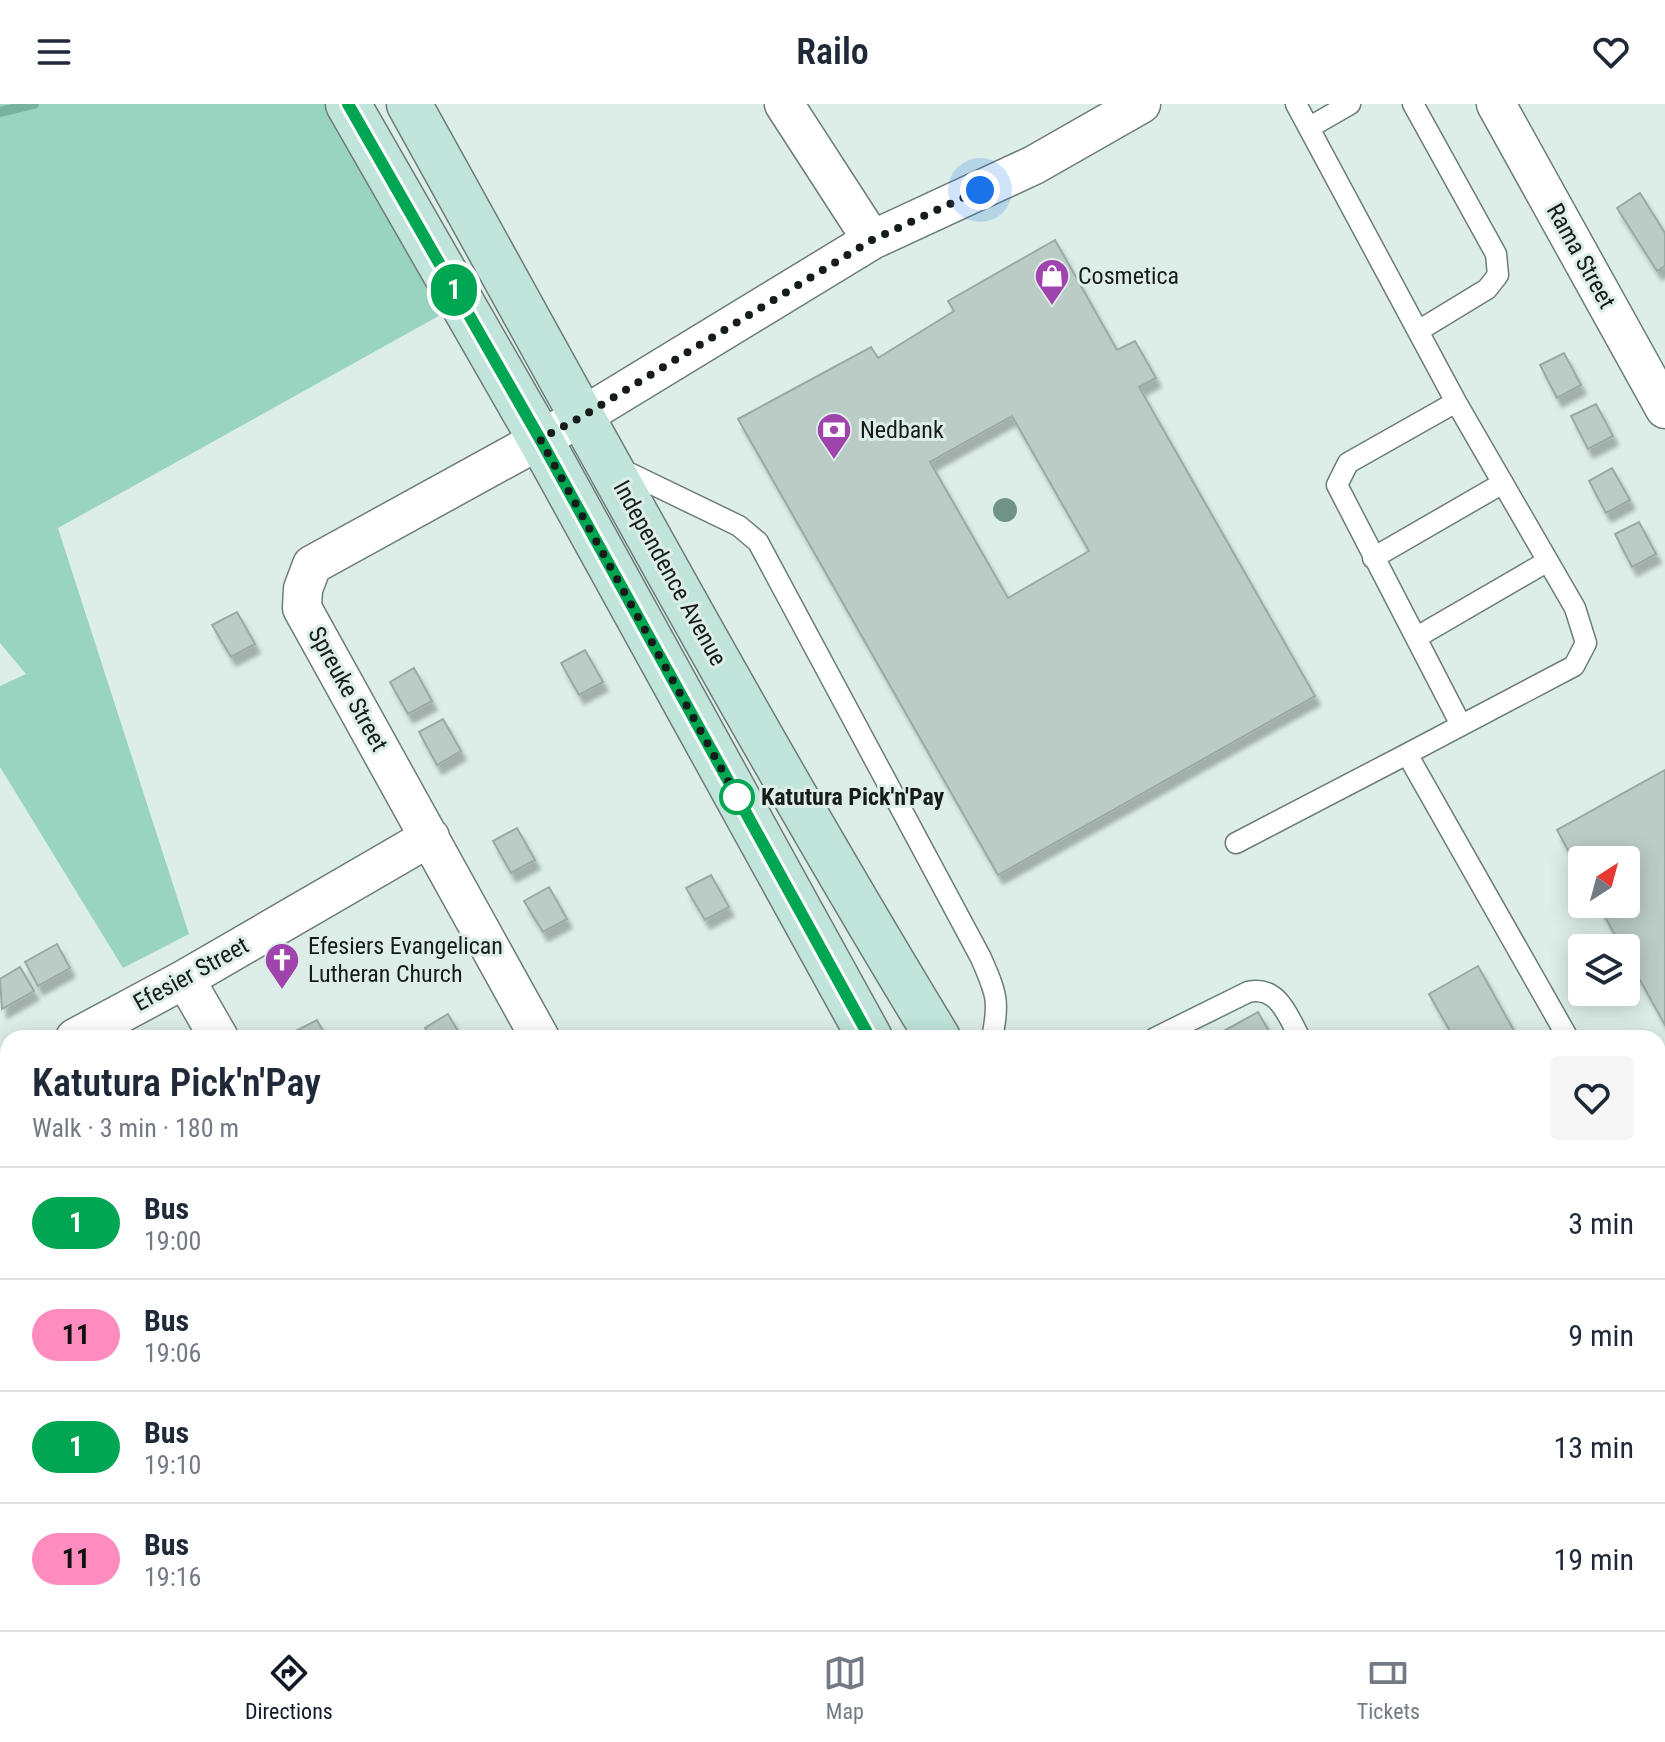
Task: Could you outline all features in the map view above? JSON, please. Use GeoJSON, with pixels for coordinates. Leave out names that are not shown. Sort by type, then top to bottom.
{"type":"FeatureCollection","features":[{"type":"Feature","properties":{"kind":"main road","name":"Independence Avenue"},"geometry":{"type":"LineString","coordinates":[[348,104],[540,439],[866,1030]]}},
{"type":"Feature","properties":{"kind":"main road","name":"Independence Avenue"},"geometry":{"type":"LineString","coordinates":[[409,104],[858,905],[933,1030]]}},
{"type":"Feature","properties":{"kind":"street"},"geometry":{"type":"LineString","coordinates":[[784,104],[872,240]]}},
{"type":"Feature","properties":{"kind":"street"},"geometry":{"type":"LineString","coordinates":[[540,439],[872,240],[1034,165],[1141,104]]}},
{"type":"Feature","properties":{"kind":"street","name":"Rama Street"},"geometry":{"type":"LineString","coordinates":[[1496,104],[1665,409]]}},
{"type":"Feature","properties":{"kind":"street","name":"Spreuke Street"},"geometry":{"type":"LineString","coordinates":[[536,1030],[302,608],[306,575],[312,565],[540,439]]}},
{"type":"Feature","properties":{"kind":"street","name":"Efesier Street"},"geometry":{"type":"LineString","coordinates":[[90,1030],[185,979],[430,837]]}},
{"type":"Feature","properties":{"kind":"street"},"geometry":{"type":"LineString","coordinates":[[185,979],[214,1030]]}},
{"type":"Feature","properties":{"kind":"lane"},"geometry":{"type":"LineString","coordinates":[[1236,843],[1574,666],[1586,643],[1575,608],[1456,402],[1296,104]]}},
{"type":"Feature","properties":{"kind":"lane"},"geometry":{"type":"LineString","coordinates":[[1310,127],[1350,104]]}},
{"type":"Feature","properties":{"kind":"lane"},"geometry":{"type":"LineString","coordinates":[[1413,104],[1496,254],[1498,275],[1487,289],[1418,331]]}},
{"type":"Feature","properties":{"kind":"lane"},"geometry":{"type":"LineString","coordinates":[[1456,402],[1348,463],[1337,485],[1461,725]]}},
{"type":"Feature","properties":{"kind":"lane"},"geometry":{"type":"LineString","coordinates":[[608,463],[739,526],[758,542],[981,958],[996,993],[998,1010],[994,1030]]}},
{"type":"Feature","properties":{"kind":"lane"},"geometry":{"type":"LineString","coordinates":[[1373,558],[1503,483]]}},
{"type":"Feature","properties":{"kind":"lane"},"geometry":{"type":"LineString","coordinates":[[1417,637],[1548,561]]}},
{"type":"Feature","properties":{"kind":"lane"},"geometry":{"type":"LineString","coordinates":[[1407,754],[1563,1030]]}},
{"type":"Feature","properties":{"kind":"lane"},"geometry":{"type":"LineString","coordinates":[[1172,1030],[1257,990],[1270,993],[1278,1000],[1295,1030]]}},
{"type":"Feature","properties":{"kind":"green space"},"geometry":{"type":"Polygon","coordinates":[[[0,104],[351,104],[462,303],[58,528],[189,934],[123,968],[0,767],[0,686],[26,674],[0,643],[0,104]]]}},
{"type":"Feature","properties":{"kind":"building"},"geometry":{"type":"Polygon","coordinates":[[[1640,193],[1665,233],[1665,266],[1657,271],[1617,208],[1640,193]]]}},
{"type":"Feature","properties":{"kind":"building"},"geometry":{"type":"Polygon","coordinates":[[[1055,240],[1117,350],[1135,341],[1156,378],[1139,387],[1315,696],[998,875],[738,419],[871,347],[878,358],[954,311],[948,301],[1055,240]],[[1012,416],[930,462],[1008,598],[1089,551],[1012,416]]]}},
{"type":"Feature","properties":{"kind":"building"},"geometry":{"type":"Polygon","coordinates":[[[1564,353],[1581,385],[1557,398],[1540,365],[1564,353]]]}},
{"type":"Feature","properties":{"kind":"building"},"geometry":{"type":"Polygon","coordinates":[[[1596,404],[1613,436],[1588,449],[1571,416],[1596,404]]]}},
{"type":"Feature","properties":{"kind":"building"},"geometry":{"type":"Polygon","coordinates":[[[1612,468],[1630,500],[1606,513],[1589,481],[1612,468]]]}},
{"type":"Feature","properties":{"kind":"building"},"geometry":{"type":"Polygon","coordinates":[[[1639,522],[1656,554],[1632,567],[1615,534],[1639,522]]]}},
{"type":"Feature","properties":{"kind":"building"},"geometry":{"type":"Polygon","coordinates":[[[237,612],[255,644],[231,657],[212,625],[237,612]]]}},
{"type":"Feature","properties":{"kind":"building"},"geometry":{"type":"Polygon","coordinates":[[[585,650],[603,682],[579,695],[561,663],[585,650]]]}},
{"type":"Feature","properties":{"kind":"building"},"geometry":{"type":"Polygon","coordinates":[[[414,668],[432,701],[408,714],[390,682],[414,668]]]}},
{"type":"Feature","properties":{"kind":"building"},"geometry":{"type":"Polygon","coordinates":[[[443,719],[461,751],[437,765],[419,732],[443,719]]]}},
{"type":"Feature","properties":{"kind":"building"},"geometry":{"type":"Polygon","coordinates":[[[1665,770],[1665,1025],[1640,980],[1640,934],[1614,934],[1606,918],[1640,918],[1640,846],[1568,846],[1568,850],[1557,830],[1665,770]]]}},
{"type":"Feature","properties":{"kind":"building"},"geometry":{"type":"Polygon","coordinates":[[[517,828],[535,860],[511,873],[493,841],[517,828]]]}},
{"type":"Feature","properties":{"kind":"building"},"geometry":{"type":"Polygon","coordinates":[[[711,875],[729,907],[705,920],[686,888],[711,875]]]}},
{"type":"Feature","properties":{"kind":"building"},"geometry":{"type":"Polygon","coordinates":[[[549,887],[567,919],[543,932],[524,901],[549,887]]]}},
{"type":"Feature","properties":{"kind":"building"},"geometry":{"type":"Polygon","coordinates":[[[57,944],[70,968],[38,986],[25,962],[57,944]]]}},
{"type":"Feature","properties":{"kind":"building"},"geometry":{"type":"Polygon","coordinates":[[[1478,966],[1514,1030],[1449,1030],[1429,994],[1478,966]]]}},
{"type":"Feature","properties":{"kind":"building"},"geometry":{"type":"Polygon","coordinates":[[[20,967],[34,991],[2,1009],[0,979],[20,967]]]}},
{"type":"Feature","properties":{"kind":"building"},"geometry":{"type":"Polygon","coordinates":[[[1258,1012],[1268,1030],[1225,1030],[1258,1012]]]}},
{"type":"Feature","properties":{"kind":"building"},"geometry":{"type":"Polygon","coordinates":[[[448,1014],[457,1030],[426,1030],[448,1014]]]}},
{"type":"Feature","properties":{"kind":"building"},"geometry":{"type":"Polygon","coordinates":[[[317,1020],[323,1030],[298,1030],[317,1020]]]}},
{"type":"Feature","properties":{"kind":"waterway"},"geometry":{"type":"LineString","coordinates":[[0,112],[34,104]]}},
{"type":"Feature","properties":{"kind":"bus line","name":"1"},"geometry":{"type":"LineString","coordinates":[[348,104],[540,439],[866,1030]]}},
{"type":"Feature","properties":{"kind":"place","name":"Cosmetica"},"geometry":{"type":"Point","coordinates":[1052,307]}},
{"type":"Feature","properties":{"kind":"place","name":"Nedbank"},"geometry":{"type":"Point","coordinates":[834,461]}},
{"type":"Feature","properties":{"kind":"place","name":"Katutura Pick'n'Pay"},"geometry":{"type":"Point","coordinates":[737,797]}},
{"type":"Feature","properties":{"kind":"place","name":"Efesiers Evangelican Lutheran Church"},"geometry":{"type":"Point","coordinates":[282,991]}},
{"type":"Feature","properties":{"kind":"route"},"geometry":{"type":"LineString","coordinates":[[737,797],[743,808],[540,439],[872,240],[980,190]]}}]}
